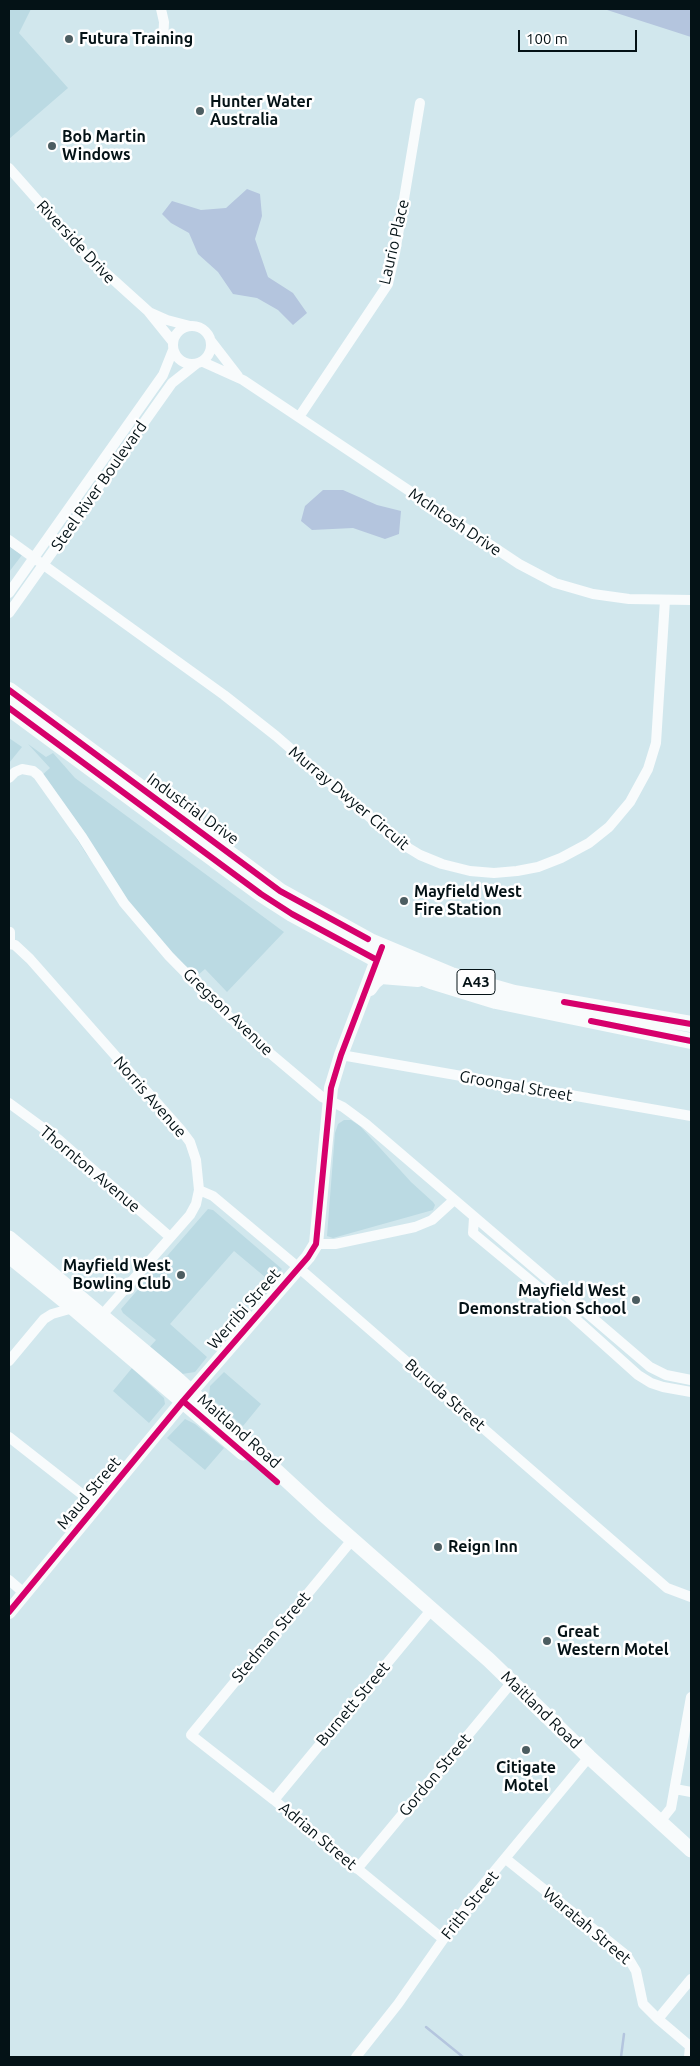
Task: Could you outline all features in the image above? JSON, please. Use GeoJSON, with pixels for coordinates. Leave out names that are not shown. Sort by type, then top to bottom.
{"type":"FeatureCollection","features":[{"type":"Feature","properties":{"kind":"highway","name":"Industrial Drive"},"geometry":{"type":"LineString","coordinates":[[9,690],[280,891],[335,923],[380,953],[514,992],[691,1024]]}},
{"type":"Feature","properties":{"kind":"highway","name":"Industrial Drive"},"geometry":{"type":"LineString","coordinates":[[9,708],[261,894],[292,914],[380,953],[431,981],[466,993],[522,1007],[691,1041]]}},
{"type":"Feature","properties":{"kind":"main road"},"geometry":{"type":"LineString","coordinates":[[316,1244],[331,1088],[341,1055],[380,953]]}},
{"type":"Feature","properties":{"kind":"main road"},"geometry":{"type":"LineString","coordinates":[[360,1008],[372,986],[381,977],[431,981]]}},
{"type":"Feature","properties":{"kind":"main road","name":"Maitland Road"},"geometry":{"type":"LineString","coordinates":[[9,1238],[102,1315],[277,1482],[322,1513],[432,1609],[512,1682],[589,1758],[691,1850]]}},
{"type":"Feature","properties":{"kind":"main road","name":"Werribi Street"},"geometry":{"type":"LineString","coordinates":[[187,1397],[299,1268],[316,1244]]}},
{"type":"Feature","properties":{"kind":"main road","name":"Maitland Road"},"geometry":{"type":"LineString","coordinates":[[9,1256],[187,1397]]}},
{"type":"Feature","properties":{"kind":"main road","name":"Maud Street"},"geometry":{"type":"LineString","coordinates":[[9,1612],[187,1397]]}},
{"type":"Feature","properties":{"kind":"street"},"geometry":{"type":"LineString","coordinates":[[161,9],[164,22],[163,42]]}},
{"type":"Feature","properties":{"kind":"street","name":"Laurio Place"},"geometry":{"type":"LineString","coordinates":[[299,417],[388,284],[420,103]]}},
{"type":"Feature","properties":{"kind":"street","name":"Riverside Drive"},"geometry":{"type":"LineString","coordinates":[[9,168],[87,256],[148,312],[173,346]]}},
{"type":"Feature","properties":{"kind":"street","name":"Riverside Drive"},"geometry":{"type":"LineString","coordinates":[[148,312],[167,320],[190,326]]}},
{"type":"Feature","properties":{"kind":"street"},"geometry":{"type":"LineString","coordinates":[[190,326],[203,329],[209,335],[211,341],[211,349],[208,356],[199,363],[181,361],[173,346],[176,334],[190,326]]}},
{"type":"Feature","properties":{"kind":"street","name":"McIntosh Drive"},"geometry":{"type":"LineString","coordinates":[[211,341],[232,369],[243,380],[519,564],[555,583],[593,594],[629,599],[691,600]]}},
{"type":"Feature","properties":{"kind":"street","name":"Steel River Boulevard"},"geometry":{"type":"LineString","coordinates":[[9,593],[163,375],[173,346]]}},
{"type":"Feature","properties":{"kind":"street","name":"McIntosh Drive"},"geometry":{"type":"LineString","coordinates":[[199,363],[243,380]]}},
{"type":"Feature","properties":{"kind":"street","name":"Steel River Boulevard"},"geometry":{"type":"LineString","coordinates":[[9,613],[172,383],[199,363]]}},
{"type":"Feature","properties":{"kind":"street","name":"Murray Dwyer Circuit"},"geometry":{"type":"LineString","coordinates":[[9,540],[224,695],[276,736],[397,841],[420,855],[442,864],[470,871],[494,873],[517,871],[561,858],[589,843],[620,815],[634,795],[648,769],[656,743],[665,600]]}},
{"type":"Feature","properties":{"kind":"street","name":"Gregson Avenue"},"geometry":{"type":"LineString","coordinates":[[9,778],[15,772],[22,769],[34,771],[38,775],[82,837],[124,903],[169,956],[224,1012],[312,1089],[330,1102],[343,1107],[366,1124],[650,1367],[666,1375],[691,1380]]}},
{"type":"Feature","properties":{"kind":"street"},"geometry":{"type":"LineString","coordinates":[[9,944],[10,932]]}},
{"type":"Feature","properties":{"kind":"street","name":"Norris Avenue"},"geometry":{"type":"LineString","coordinates":[[9,944],[15,945],[30,959],[181,1130],[190,1142],[196,1160],[199,1190],[196,1204],[190,1214],[102,1315]]}},
{"type":"Feature","properties":{"kind":"street","name":"Groongal Street"},"geometry":{"type":"LineString","coordinates":[[341,1055],[691,1116]]}},
{"type":"Feature","properties":{"kind":"street","name":"Thornton Avenue"},"geometry":{"type":"LineString","coordinates":[[9,1103],[58,1139],[170,1237]]}},
{"type":"Feature","properties":{"kind":"street","name":"Buruda Street"},"geometry":{"type":"LineString","coordinates":[[199,1190],[213,1196],[299,1268],[667,1588],[691,1597]]}},
{"type":"Feature","properties":{"kind":"street"},"geometry":{"type":"LineString","coordinates":[[316,1244],[335,1244],[415,1227],[432,1220],[454,1200]]}},
{"type":"Feature","properties":{"kind":"street"},"geometry":{"type":"LineString","coordinates":[[474,1218],[473,1233],[638,1375],[663,1388],[691,1392]]}},
{"type":"Feature","properties":{"kind":"street"},"geometry":{"type":"LineString","coordinates":[[9,1361],[44,1320],[58,1312],[73,1308]]}},
{"type":"Feature","properties":{"kind":"street"},"geometry":{"type":"LineString","coordinates":[[9,1437],[97,1506]]}},
{"type":"Feature","properties":{"kind":"street","name":"Stedman Street"},"geometry":{"type":"LineString","coordinates":[[190,1735],[352,1540]]}},
{"type":"Feature","properties":{"kind":"street"},"geometry":{"type":"LineString","coordinates":[[9,1580],[24,1593]]}},
{"type":"Feature","properties":{"kind":"street","name":"Burnett Street"},"geometry":{"type":"LineString","coordinates":[[274,1800],[432,1609]]}},
{"type":"Feature","properties":{"kind":"street","name":"Gordon Street"},"geometry":{"type":"LineString","coordinates":[[358,1868],[512,1682]]}},
{"type":"Feature","properties":{"kind":"street"},"geometry":{"type":"LineString","coordinates":[[660,1823],[671,1808],[691,1698]]}},
{"type":"Feature","properties":{"kind":"street","name":"Adrian Street"},"geometry":{"type":"LineString","coordinates":[[190,1735],[274,1800],[443,1939]]}},
{"type":"Feature","properties":{"kind":"street","name":"Frith Street"},"geometry":{"type":"LineString","coordinates":[[358,2056],[398,2004],[473,1898],[589,1758]]}},
{"type":"Feature","properties":{"kind":"street"},"geometry":{"type":"LineString","coordinates":[[675,1789],[691,1792]]}},
{"type":"Feature","properties":{"kind":"street","name":"Waratah Street"},"geometry":{"type":"LineString","coordinates":[[506,1859],[627,1956],[636,1971],[644,2004],[658,2019],[691,2047]]}},
{"type":"Feature","properties":{"kind":"street"},"geometry":{"type":"LineString","coordinates":[[658,2019],[691,1979]]}},
{"type":"Feature","properties":{"kind":"street"},"geometry":{"type":"LineString","coordinates":[[689,2057],[691,2047]]}},
{"type":"Feature","properties":{"kind":"shaded area"},"geometry":{"type":"Polygon","coordinates":[[[9,9],[31,9],[19,33],[68,88],[9,139],[9,9]]]}},
{"type":"Feature","properties":{"kind":"shaded area"},"geometry":{"type":"Polygon","coordinates":[[[604,9],[691,9],[691,37],[604,9]]]}},
{"type":"Feature","properties":{"kind":"shaded area"},"geometry":{"type":"Polygon","coordinates":[[[247,189],[260,194],[262,216],[255,239],[268,277],[293,293],[307,313],[293,325],[278,310],[257,298],[233,294],[218,272],[198,254],[189,233],[171,223],[162,214],[172,201],[201,210],[226,208],[247,189]]]}},
{"type":"Feature","properties":{"kind":"shaded area"},"geometry":{"type":"Polygon","coordinates":[[[323,490],[343,490],[377,505],[401,511],[399,534],[385,539],[353,528],[312,530],[301,521],[305,506],[323,490]]]}},
{"type":"Feature","properties":{"kind":"shaded area"},"geometry":{"type":"Polygon","coordinates":[[[9,546],[22,555],[9,572],[9,546]]]}},
{"type":"Feature","properties":{"kind":"shaded area"},"geometry":{"type":"Polygon","coordinates":[[[9,738],[22,747],[9,763],[9,738]]]}},
{"type":"Feature","properties":{"kind":"shaded area"},"geometry":{"type":"Polygon","coordinates":[[[28,744],[46,757],[53,753],[75,778],[284,932],[227,992],[205,969],[198,975],[168,953],[143,931],[85,852],[52,799],[41,776],[50,768],[28,744]]]}},
{"type":"Feature","properties":{"kind":"shaded area"},"geometry":{"type":"Polygon","coordinates":[[[344,1120],[351,1120],[360,1126],[411,1182],[433,1202],[435,1205],[433,1210],[333,1238],[327,1236],[335,1133],[338,1124],[344,1120]]]}},
{"type":"Feature","properties":{"kind":"shaded area","name":"Mayfield West Bowling Club"},"geometry":{"type":"Polygon","coordinates":[[[208,1209],[213,1210],[282,1269],[271,1282],[234,1251],[170,1324],[207,1357],[195,1372],[182,1374],[147,1350],[156,1340],[123,1313],[121,1309],[208,1209]]]}},
{"type":"Feature","properties":{"kind":"shaded area"},"geometry":{"type":"Polygon","coordinates":[[[132,1368],[164,1398],[165,1404],[149,1423],[113,1391],[132,1368]]]}},
{"type":"Feature","properties":{"kind":"shaded area"},"geometry":{"type":"Polygon","coordinates":[[[224,1372],[261,1404],[243,1426],[209,1396],[210,1386],[224,1372]]]}},
{"type":"Feature","properties":{"kind":"shaded area"},"geometry":{"type":"Polygon","coordinates":[[[185,1419],[195,1424],[224,1448],[205,1470],[167,1438],[185,1419]]]}},
{"type":"Feature","properties":{"kind":"waterway"},"geometry":{"type":"LineString","coordinates":[[426,2027],[463,2057]]}},
{"type":"Feature","properties":{"kind":"waterway"},"geometry":{"type":"LineString","coordinates":[[621,2057],[624,2034]]}},
{"type":"Feature","properties":{"kind":"cycle path"},"geometry":{"type":"LineString","coordinates":[[9,690],[280,891],[368,939]]}},
{"type":"Feature","properties":{"kind":"cycle path"},"geometry":{"type":"LineString","coordinates":[[9,708],[261,894],[292,914],[377,960]]}},
{"type":"Feature","properties":{"kind":"cycle path"},"geometry":{"type":"LineString","coordinates":[[9,1612],[183,1401],[308,1257],[316,1244],[331,1088],[341,1055],[382,947]]}},
{"type":"Feature","properties":{"kind":"cycle path"},"geometry":{"type":"LineString","coordinates":[[564,1002],[691,1024]]}},
{"type":"Feature","properties":{"kind":"cycle path"},"geometry":{"type":"LineString","coordinates":[[591,1021],[691,1041]]}},
{"type":"Feature","properties":{"kind":"cycle path"},"geometry":{"type":"LineString","coordinates":[[183,1401],[277,1482]]}},
{"type":"Feature","properties":{"kind":"place","name":"Futura Training"},"geometry":{"type":"Point","coordinates":[69,39]}},
{"type":"Feature","properties":{"kind":"place","name":"Hunter Water Australia"},"geometry":{"type":"Point","coordinates":[200,111]}},
{"type":"Feature","properties":{"kind":"place","name":"Bob Martin Windows"},"geometry":{"type":"Point","coordinates":[52,146]}},
{"type":"Feature","properties":{"kind":"place","name":"Mayfield West Fire Station"},"geometry":{"type":"Point","coordinates":[404,901]}},
{"type":"Feature","properties":{"kind":"place","name":"Mayfield West Bowling Club"},"geometry":{"type":"Point","coordinates":[181,1275]}},
{"type":"Feature","properties":{"kind":"place","name":"Mayfield West Demonstration School"},"geometry":{"type":"Point","coordinates":[636,1300]}},
{"type":"Feature","properties":{"kind":"place","name":"Reign Inn"},"geometry":{"type":"Point","coordinates":[438,1547]}},
{"type":"Feature","properties":{"kind":"place","name":"Great Western Motel"},"geometry":{"type":"Point","coordinates":[547,1641]}},
{"type":"Feature","properties":{"kind":"place","name":"Citigate Motel"},"geometry":{"type":"Point","coordinates":[526,1750]}}]}
